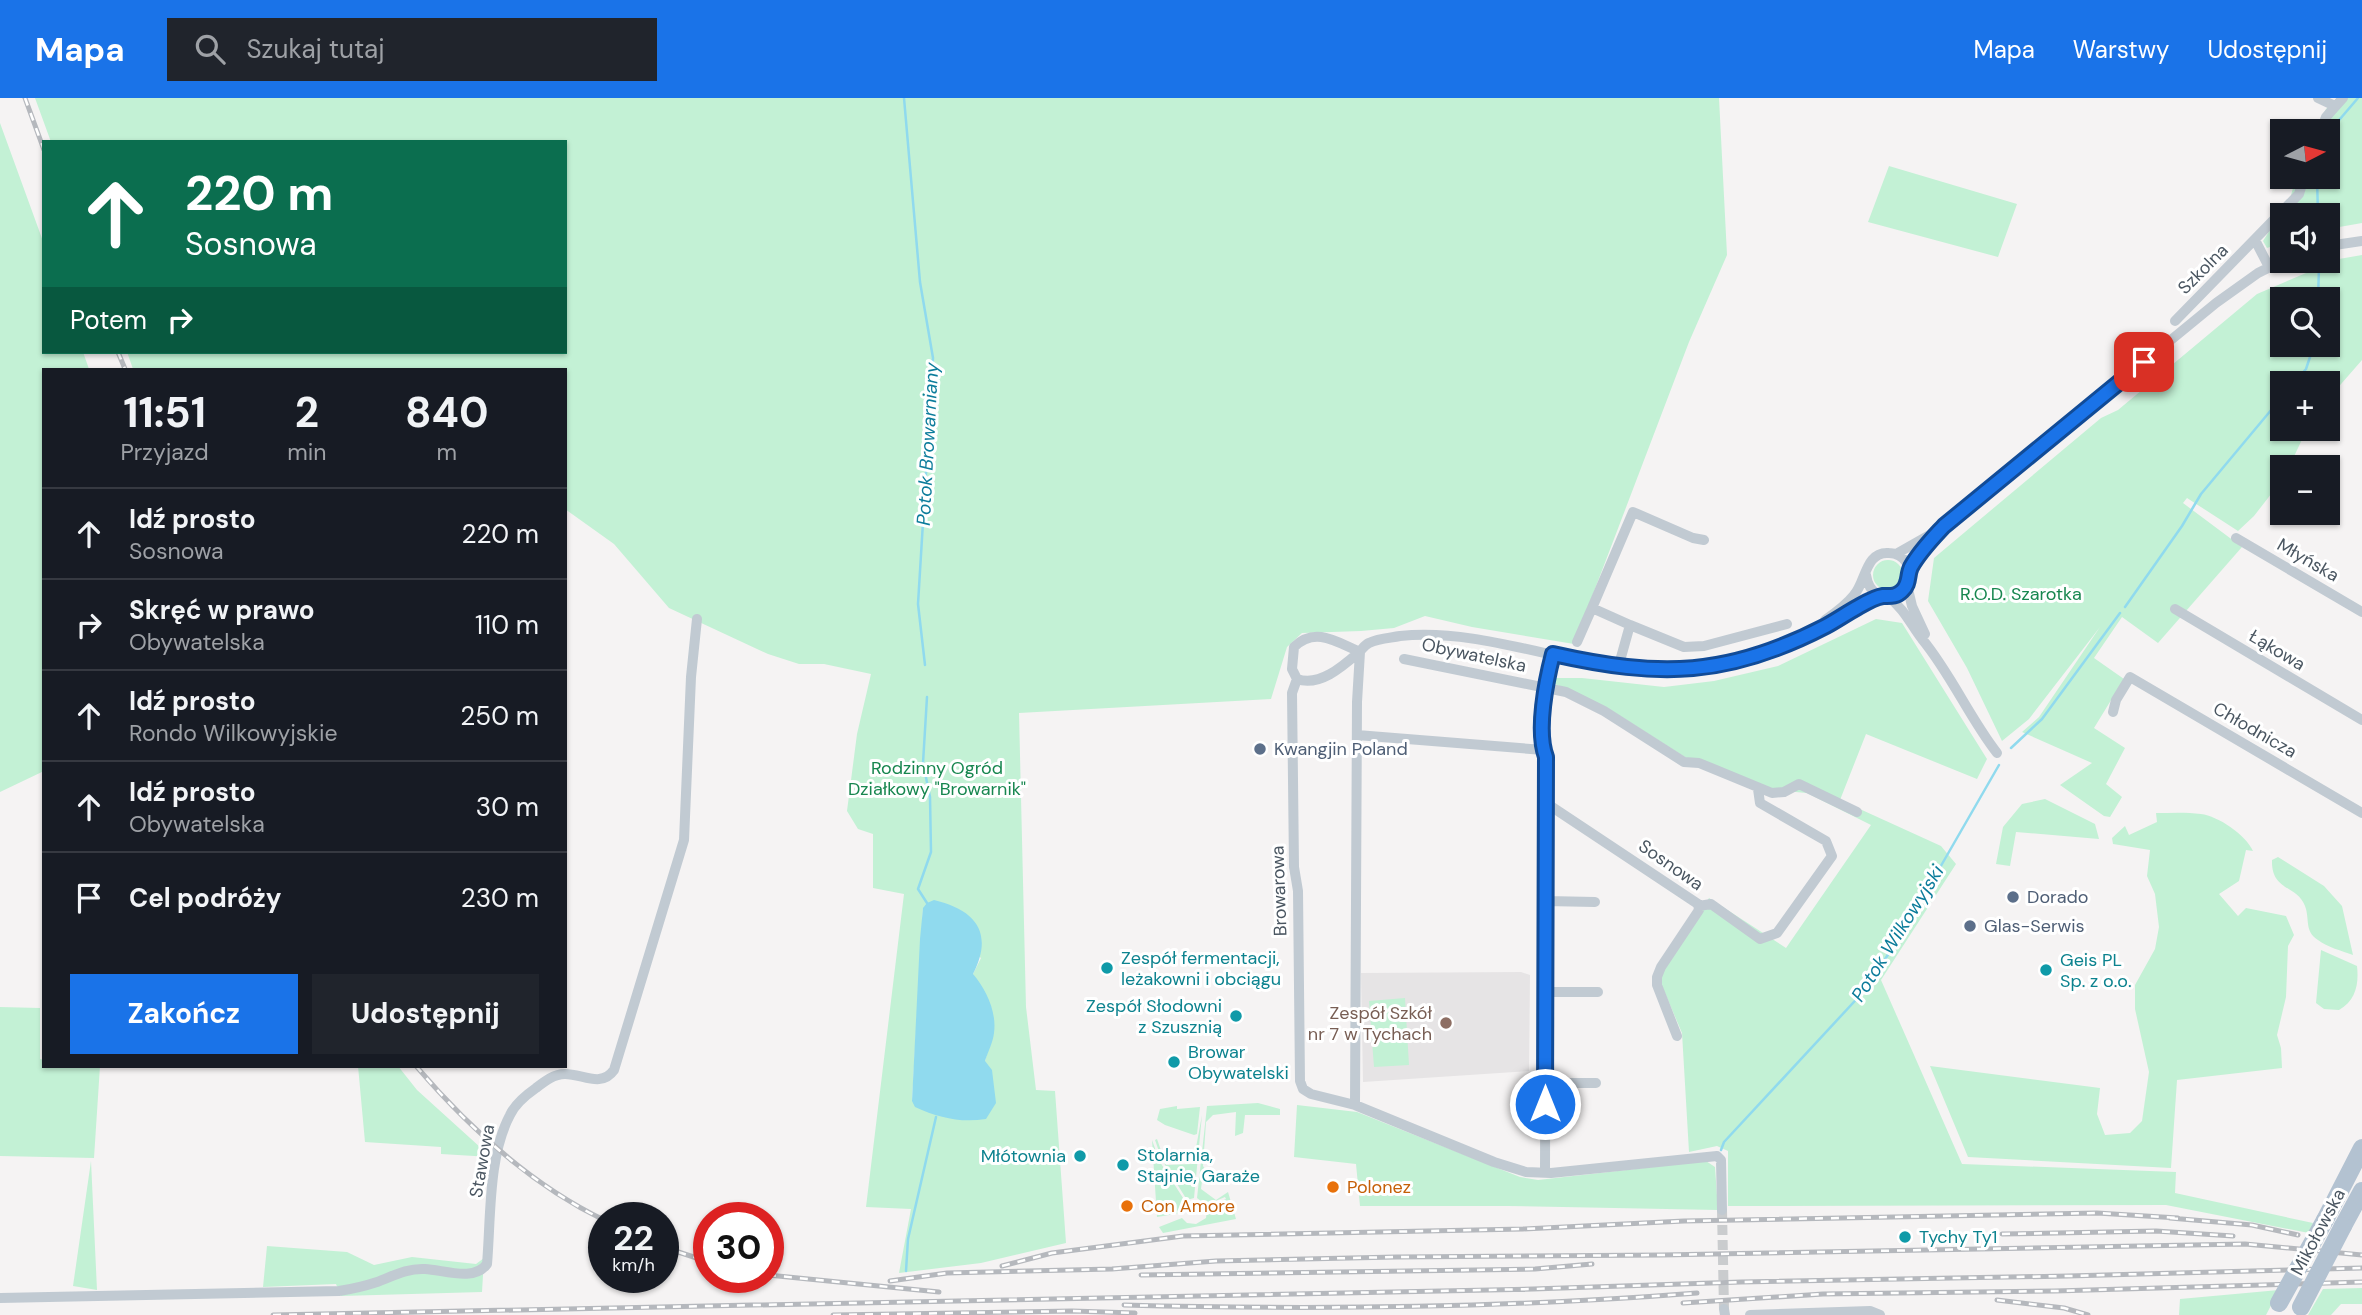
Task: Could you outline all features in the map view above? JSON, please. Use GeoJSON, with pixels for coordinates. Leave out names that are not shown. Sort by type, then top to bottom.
{"type":"FeatureCollection","features":[{"type":"Feature","properties":{"kind":"main road","name":"Mikołowska"},"geometry":{"type":"LineString","coordinates":[[2276,1309],[2362,1148]]}},
{"type":"Feature","properties":{"kind":"main road","name":"Mikołowska"},"geometry":{"type":"LineString","coordinates":[[2299,1311],[2362,1191]]}},
{"type":"Feature","properties":{"kind":"street"},"geometry":{"type":"LineString","coordinates":[[2318,98],[2339,102],[2328,119]]}},
{"type":"Feature","properties":{"kind":"street","name":"Szkolna"},"geometry":{"type":"LineString","coordinates":[[2175,321],[2299,194],[2300,189]]}},
{"type":"Feature","properties":{"kind":"street"},"geometry":{"type":"LineString","coordinates":[[1929,646],[1912,606],[1908,585],[1909,570],[1924,548],[1944,526],[2216,303],[2269,267],[2255,240]]}},
{"type":"Feature","properties":{"kind":"street"},"geometry":{"type":"LineString","coordinates":[[2340,244],[2362,241]]}},
{"type":"Feature","properties":{"kind":"street"},"geometry":{"type":"LineString","coordinates":[[1577,642],[1633,512],[1703,540]]}},
{"type":"Feature","properties":{"kind":"street"},"geometry":{"type":"LineString","coordinates":[[1896,554],[1944,526]]}},
{"type":"Feature","properties":{"kind":"street","name":"Młyńska"},"geometry":{"type":"LineString","coordinates":[[2236,538],[2362,612]]}},
{"type":"Feature","properties":{"kind":"street"},"geometry":{"type":"LineString","coordinates":[[1909,570],[1902,558],[1896,554],[1875,556],[1870,561],[1866,575],[1870,589],[1903,611],[1929,646],[1997,753]]}},
{"type":"Feature","properties":{"kind":"street","name":"Obywatelska"},"geometry":{"type":"LineString","coordinates":[[1812,631],[1854,596],[1866,575]]}},
{"type":"Feature","properties":{"kind":"street"},"geometry":{"type":"LineString","coordinates":[[1885,597],[1897,595],[1908,585]]}},
{"type":"Feature","properties":{"kind":"street","name":"Obywatelska"},"geometry":{"type":"LineString","coordinates":[[1297,679],[1308,682],[1323,678],[1360,652],[1365,645],[1381,639],[1440,635],[1472,638],[1618,668],[1668,671],[1717,666],[1768,652],[1885,597]]}},
{"type":"Feature","properties":{"kind":"street"},"geometry":{"type":"LineString","coordinates":[[1592,608],[1684,647],[1704,646],[1787,624]]}},
{"type":"Feature","properties":{"kind":"street","name":"Łąkowa"},"geometry":{"type":"LineString","coordinates":[[2175,610],[2362,720]]}},
{"type":"Feature","properties":{"kind":"street","name":"Stawowa"},"geometry":{"type":"LineString","coordinates":[[0,1298],[339,1291],[417,1269],[463,1273],[483,1270],[487,1264],[496,1165],[503,1132],[513,1110],[533,1090],[558,1074],[603,1080],[614,1070],[684,840],[696,619]]}},
{"type":"Feature","properties":{"kind":"street"},"geometry":{"type":"LineString","coordinates":[[1618,668],[1630,625]]}},
{"type":"Feature","properties":{"kind":"street"},"geometry":{"type":"LineString","coordinates":[[1297,679],[1292,669],[1293,651],[1308,637],[1325,636],[1360,652],[1354,1105]]}},
{"type":"Feature","properties":{"kind":"street"},"geometry":{"type":"LineString","coordinates":[[1545,1173],[1544,750],[1545,688],[1553,654]]}},
{"type":"Feature","properties":{"kind":"street","name":"Obywatelska"},"geometry":{"type":"LineString","coordinates":[[1404,659],[1566,692],[1604,711],[1684,762],[1699,763],[1758,789]]}},
{"type":"Feature","properties":{"kind":"street","name":"Chłodnicza"},"geometry":{"type":"LineString","coordinates":[[2113,712],[2116,700],[2130,677],[2362,813]]}},
{"type":"Feature","properties":{"kind":"street","name":"Browarowa"},"geometry":{"type":"LineString","coordinates":[[1297,679],[1293,693],[1294,867],[1298,891],[1300,1081],[1306,1092],[1354,1105],[1494,1162],[1527,1172],[1545,1173],[1717,1156],[1721,1160],[1722,1210]]}},
{"type":"Feature","properties":{"kind":"street"},"geometry":{"type":"LineString","coordinates":[[1357,735],[1544,750]]}},
{"type":"Feature","properties":{"kind":"street"},"geometry":{"type":"LineString","coordinates":[[1699,906],[1711,904],[1760,939],[1777,933],[1832,856],[1826,841],[1760,803],[1758,789],[1772,793],[1784,792],[1799,784],[1857,812]]}},
{"type":"Feature","properties":{"kind":"street","name":"Sosnowa"},"geometry":{"type":"LineString","coordinates":[[1546,803],[1699,906],[1657,977],[1657,985],[1677,1036]]}},
{"type":"Feature","properties":{"kind":"street"},"geometry":{"type":"LineString","coordinates":[[1546,901],[1595,902]]}},
{"type":"Feature","properties":{"kind":"street"},"geometry":{"type":"LineString","coordinates":[[1545,992],[1598,992]]}},
{"type":"Feature","properties":{"kind":"street"},"geometry":{"type":"LineString","coordinates":[[1545,1083],[1596,1083]]}},
{"type":"Feature","properties":{"kind":"street"},"geometry":{"type":"LineString","coordinates":[[1750,1315],[1870,1311],[1880,1315]]}},
{"type":"Feature","properties":{"kind":"shaded area","name":"Zespół Szkół nr 7 w Tychach"},"geometry":{"type":"Polygon","coordinates":[[[1521,972],[1530,975],[1529,1071],[1363,1082],[1361,973],[1521,972]]]}},
{"type":"Feature","properties":{"kind":"green space","name":"Rodzinny Ogród Działkowy \"Browarnik\""},"geometry":{"type":"Polygon","coordinates":[[[35,98],[1719,98],[1727,255],[1689,342],[1574,644],[1472,627],[1425,616],[1394,628],[1302,633],[1287,647],[1271,699],[1019,713],[1026,1007],[1036,1090],[1055,1091],[1066,1243],[981,1263],[899,1273],[911,1209],[866,1207],[904,894],[873,888],[873,834],[858,829],[847,811],[857,734],[871,674],[824,664],[799,664],[768,654],[669,608],[614,544],[567,510],[567,368],[133,368],[128,354],[567,354],[567,140],[50,140],[35,98]],[[923,908],[912,1101],[985,1061],[988,1050],[973,974],[981,958],[923,908]]]}},
{"type":"Feature","properties":{"kind":"green space"},"geometry":{"type":"Polygon","coordinates":[[[2337,98],[2362,98],[2362,223],[2340,227],[2340,203],[2287,203],[2293,189],[2340,189],[2340,119],[2321,119],[2337,98]]]}},
{"type":"Feature","properties":{"kind":"green space"},"geometry":{"type":"Polygon","coordinates":[[[0,123],[42,238],[42,354],[84,354],[89,368],[42,368],[42,772],[0,792],[0,123]]]}},
{"type":"Feature","properties":{"kind":"green space"},"geometry":{"type":"Polygon","coordinates":[[[1889,166],[2017,204],[1998,257],[1868,222],[1889,166]]]}},
{"type":"Feature","properties":{"kind":"green space"},"geometry":{"type":"Polygon","coordinates":[[[2270,230],[2270,247],[2267,248],[2263,241],[2270,230]]]}},
{"type":"Feature","properties":{"kind":"green space","name":"R.O.D. Szarotka"},"geometry":{"type":"Polygon","coordinates":[[[2362,255],[2362,360],[2340,385],[2340,371],[2270,371],[2270,441],[2301,441],[2295,455],[2270,455],[2270,495],[2238,531],[2187,498],[2183,503],[2242,547],[2158,643],[2122,617],[2094,658],[2124,679],[2094,728],[2125,748],[2106,784],[2122,797],[2110,817],[2104,816],[2060,785],[2092,763],[2022,732],[2039,717],[2100,627],[2029,719],[2002,741],[1967,668],[1928,601],[1934,558],[2101,418],[2118,410],[2257,294],[2270,288],[2270,357],[2340,357],[2340,287],[2273,287],[2306,273],[2340,273],[2340,259],[2362,255]]]}},
{"type":"Feature","properties":{"kind":"green space"},"geometry":{"type":"Polygon","coordinates":[[[1888,560],[1899,564],[1903,575],[1899,586],[1888,590],[1877,586],[1873,575],[1877,564],[1888,560]]]}},
{"type":"Feature","properties":{"kind":"green space"},"geometry":{"type":"Polygon","coordinates":[[[1876,619],[1902,623],[1987,759],[1977,779],[1866,734],[1840,800],[1941,846],[1956,864],[1881,980],[1962,1164],[2176,1172],[2175,1193],[2313,1223],[2309,1233],[2166,1205],[1728,1206],[1728,1151],[1717,1146],[1689,1152],[1682,1033],[1662,986],[1661,978],[1665,967],[1709,898],[1786,948],[1871,825],[1807,793],[1771,790],[1688,759],[1606,707],[1555,684],[1551,678],[1582,678],[1664,687],[1714,681],[1778,666],[1876,619]]]}},
{"type":"Feature","properties":{"kind":"green space"},"geometry":{"type":"Polygon","coordinates":[[[2045,799],[2095,824],[2099,839],[2016,832],[2010,866],[1996,864],[2003,827],[2022,804],[2045,799]]]}},
{"type":"Feature","properties":{"kind":"green space"},"geometry":{"type":"Polygon","coordinates":[[[2156,813],[2201,814],[2223,822],[2238,833],[2253,851],[2246,850],[2239,881],[2219,894],[2238,916],[2246,908],[2286,916],[2294,935],[2288,946],[2286,997],[2277,1035],[2282,1068],[2177,1080],[2171,1168],[1968,1157],[1930,1066],[2100,1088],[2097,1114],[2105,1135],[2130,1133],[2142,1121],[2149,1072],[2135,1009],[2135,985],[2155,949],[2159,927],[2155,894],[2147,876],[2150,850],[2113,844],[2112,838],[2125,826],[2129,835],[2157,822],[2156,813]]]}},
{"type":"Feature","properties":{"kind":"green space"},"geometry":{"type":"Polygon","coordinates":[[[2278,857],[2324,886],[2342,906],[2353,955],[2326,945],[2311,933],[2301,899],[2276,877],[2272,860],[2278,857]]]}},
{"type":"Feature","properties":{"kind":"green space"},"geometry":{"type":"Polygon","coordinates":[[[2321,950],[2357,966],[2353,996],[2339,1010],[2324,1009],[2316,1003],[2321,950]]]}},
{"type":"Feature","properties":{"kind":"green space"},"geometry":{"type":"Polygon","coordinates":[[[1405,998],[1409,1065],[1374,1067],[1369,1001],[1405,998]]]}},
{"type":"Feature","properties":{"kind":"green space"},"geometry":{"type":"Polygon","coordinates":[[[0,1007],[40,1008],[42,1068],[100,1068],[94,1158],[0,1156],[0,1007]]]}},
{"type":"Feature","properties":{"kind":"green space"},"geometry":{"type":"Polygon","coordinates":[[[358,1068],[400,1068],[417,1090],[491,1157],[441,1154],[441,1147],[365,1142],[358,1068]]]}},
{"type":"Feature","properties":{"kind":"green space"},"geometry":{"type":"Polygon","coordinates":[[[1258,1103],[1280,1109],[1280,1115],[1245,1115],[1243,1133],[1235,1136],[1236,1112],[1213,1115],[1206,1122],[1203,1166],[1207,1172],[1207,1180],[1202,1181],[1201,1189],[1216,1200],[1228,1192],[1236,1219],[1163,1233],[1159,1227],[1182,1218],[1187,1223],[1196,1224],[1206,1218],[1207,1210],[1226,1206],[1225,1203],[1207,1207],[1226,1199],[1225,1197],[1206,1205],[1197,1198],[1207,1106],[1258,1103]]]}},
{"type":"Feature","properties":{"kind":"green space"},"geometry":{"type":"Polygon","coordinates":[[[1297,1105],[1357,1112],[1520,1177],[1538,1180],[1706,1161],[1715,1167],[1718,1210],[1360,1206],[1356,1164],[1294,1157],[1297,1105]]]}},
{"type":"Feature","properties":{"kind":"green space"},"geometry":{"type":"Polygon","coordinates":[[[1177,1106],[1177,1109],[1200,1107],[1197,1134],[1157,1120],[1160,1109],[1177,1106]]]}},
{"type":"Feature","properties":{"kind":"green space"},"geometry":{"type":"Polygon","coordinates":[[[1202,1115],[1194,1198],[1187,1200],[1162,1160],[1155,1140],[1157,1139],[1166,1165],[1193,1164],[1202,1115]]]}},
{"type":"Feature","properties":{"kind":"green space"},"geometry":{"type":"Polygon","coordinates":[[[1152,1140],[1160,1162],[1185,1201],[1181,1213],[1157,1217],[1152,1140]]]}},
{"type":"Feature","properties":{"kind":"green space"},"geometry":{"type":"Polygon","coordinates":[[[91,1161],[97,1290],[73,1286],[91,1161]]]}},
{"type":"Feature","properties":{"kind":"green space"},"geometry":{"type":"Polygon","coordinates":[[[267,1246],[347,1252],[374,1265],[412,1257],[476,1264],[484,1258],[482,1292],[341,1296],[336,1284],[263,1287],[267,1246]]]}},
{"type":"Feature","properties":{"kind":"green space"},"geometry":{"type":"Polygon","coordinates":[[[2362,1288],[2362,1304],[2341,1304],[2331,1315],[2308,1315],[2323,1289],[2362,1288]]]}},
{"type":"Feature","properties":{"kind":"green space"},"geometry":{"type":"Polygon","coordinates":[[[2279,1290],[2266,1315],[2179,1315],[2180,1299],[2279,1290]]]}},
{"type":"Feature","properties":{"kind":"water"},"geometry":{"type":"Polygon","coordinates":[[[934,900],[961,910],[977,925],[981,935],[982,947],[973,974],[989,1001],[994,1017],[993,1040],[985,1061],[992,1070],[996,1103],[986,1119],[959,1120],[941,1117],[915,1107],[912,1101],[923,908],[934,900]]]}},
{"type":"Feature","properties":{"kind":"waterway","name":"Potok Browarniany"},"geometry":{"type":"LineString","coordinates":[[904,98],[920,282],[933,358],[918,604],[925,665]]}},
{"type":"Feature","properties":{"kind":"waterway","name":"Potok Wilkowyjski"},"geometry":{"type":"LineString","coordinates":[[2340,119],[2358,98]]}},
{"type":"Feature","properties":{"kind":"waterway","name":"Potok Wilkowyjski"},"geometry":{"type":"LineString","coordinates":[[2317,189],[2318,203]]}},
{"type":"Feature","properties":{"kind":"waterway","name":"Potok Wilkowyjski"},"geometry":{"type":"LineString","coordinates":[[2318,287],[2319,273]]}},
{"type":"Feature","properties":{"kind":"waterway","name":"Potok Wilkowyjski"},"geometry":{"type":"LineString","coordinates":[[2304,371],[2310,357]]}},
{"type":"Feature","properties":{"kind":"waterway","name":"Potok Wilkowyjski"},"geometry":{"type":"LineString","coordinates":[[2125,607],[2201,494],[2270,411]]}},
{"type":"Feature","properties":{"kind":"waterway","name":"Potok Wilkowyjski"},"geometry":{"type":"LineString","coordinates":[[2011,748],[2042,719],[2120,613]]}},
{"type":"Feature","properties":{"kind":"waterway","name":"Potok Browarniany"},"geometry":{"type":"LineString","coordinates":[[927,697],[923,763],[930,797],[931,852],[918,889],[927,903]]}},
{"type":"Feature","properties":{"kind":"waterway","name":"Potok Wilkowyjski"},"geometry":{"type":"LineString","coordinates":[[1721,1150],[1724,1142],[1865,990],[1904,930],[1999,765]]}},
{"type":"Feature","properties":{"kind":"waterway"},"geometry":{"type":"LineString","coordinates":[[906,1271],[908,1239],[936,1117]]}},
{"type":"Feature","properties":{"kind":"tunnel"},"geometry":{"type":"LineString","coordinates":[[1722,1210],[1724,1309]]}},
{"type":"Feature","properties":{"kind":"railway"},"geometry":{"type":"LineString","coordinates":[[25,98],[42,145]]}},
{"type":"Feature","properties":{"kind":"railway"},"geometry":{"type":"LineString","coordinates":[[119,354],[125,368]]}},
{"type":"Feature","properties":{"kind":"railway"},"geometry":{"type":"LineString","coordinates":[[418,1068],[457,1111],[502,1153],[526,1172],[588,1212]]}},
{"type":"Feature","properties":{"kind":"railway"},"geometry":{"type":"LineString","coordinates":[[1002,1266],[1052,1253],[1183,1236],[1523,1229],[1684,1221],[2097,1213],[2178,1218]]}},
{"type":"Feature","properties":{"kind":"railway"},"geometry":{"type":"LineString","coordinates":[[2170,1218],[2252,1225],[2298,1235]]}},
{"type":"Feature","properties":{"kind":"railway"},"geometry":{"type":"LineString","coordinates":[[2002,1234],[2156,1231],[2233,1236]]}},
{"type":"Feature","properties":{"kind":"railway"},"geometry":{"type":"LineString","coordinates":[[890,1281],[947,1273],[1112,1269],[1216,1261],[1396,1257],[2245,1244],[2362,1255]]}},
{"type":"Feature","properties":{"kind":"railway"},"geometry":{"type":"LineString","coordinates":[[679,1252],[693,1257]]}},
{"type":"Feature","properties":{"kind":"railway"},"geometry":{"type":"LineString","coordinates":[[1141,1275],[1535,1269],[1592,1264]]}},
{"type":"Feature","properties":{"kind":"railway"},"geometry":{"type":"LineString","coordinates":[[273,1315],[1533,1289],[2362,1268]]}},
{"type":"Feature","properties":{"kind":"railway"},"geometry":{"type":"LineString","coordinates":[[784,1277],[939,1292]]}},
{"type":"Feature","properties":{"kind":"railway"},"geometry":{"type":"LineString","coordinates":[[1683,1303],[1823,1294],[2055,1291],[2362,1282]]}},
{"type":"Feature","properties":{"kind":"railway"},"geometry":{"type":"LineString","coordinates":[[1124,1305],[1411,1307],[1697,1293]]}},
{"type":"Feature","properties":{"kind":"railway"},"geometry":{"type":"LineString","coordinates":[[1997,1300],[2064,1308],[2088,1315]]}},
{"type":"Feature","properties":{"kind":"railway"},"geometry":{"type":"LineString","coordinates":[[833,1315],[1072,1311],[1135,1313]]}},
{"type":"Feature","properties":{"kind":"place","name":"Kwangjin Poland"},"geometry":{"type":"Point","coordinates":[1260,749]}},
{"type":"Feature","properties":{"kind":"place","name":"Dorado"},"geometry":{"type":"Point","coordinates":[2013,897]}},
{"type":"Feature","properties":{"kind":"place","name":"Glas-Serwis"},"geometry":{"type":"Point","coordinates":[1970,926]}},
{"type":"Feature","properties":{"kind":"place","name":"Zespół fermentacji, leżakowni i obciągu"},"geometry":{"type":"Point","coordinates":[1107,968]}},
{"type":"Feature","properties":{"kind":"place","name":"Geis PL Sp. z o.o."},"geometry":{"type":"Point","coordinates":[2046,970]}},
{"type":"Feature","properties":{"kind":"place","name":"Zespół Słodowni z Szusznią"},"geometry":{"type":"Point","coordinates":[1236,1016]}},
{"type":"Feature","properties":{"kind":"place","name":"Zespół Szkół nr 7 w Tychach"},"geometry":{"type":"Point","coordinates":[1446,1023]}},
{"type":"Feature","properties":{"kind":"place","name":"Browar Obywatelski"},"geometry":{"type":"Point","coordinates":[1174,1062]}},
{"type":"Feature","properties":{"kind":"place","name":"Młótownia"},"geometry":{"type":"Point","coordinates":[1080,1156]}},
{"type":"Feature","properties":{"kind":"place","name":"Stolarnia, Stajnie, Garaże"},"geometry":{"type":"Point","coordinates":[1123,1165]}},
{"type":"Feature","properties":{"kind":"place","name":"Polonez"},"geometry":{"type":"Point","coordinates":[1333,1187]}},
{"type":"Feature","properties":{"kind":"place","name":"Con Amore"},"geometry":{"type":"Point","coordinates":[1127,1206]}},
{"type":"Feature","properties":{"kind":"place","name":"Tychy Ty1"},"geometry":{"type":"Point","coordinates":[1905,1237]}},
{"type":"Feature","properties":{"kind":"route"},"geometry":{"type":"LineString","coordinates":[[1545,1104],[1546,757],[1543,715],[1545,688],[1553,654],[1640,670],[1668,671],[1717,666],[1768,652],[1823,628],[1863,604],[1882,596],[1897,595],[1908,585],[1909,570],[1944,526],[2144,362]]}}]}
